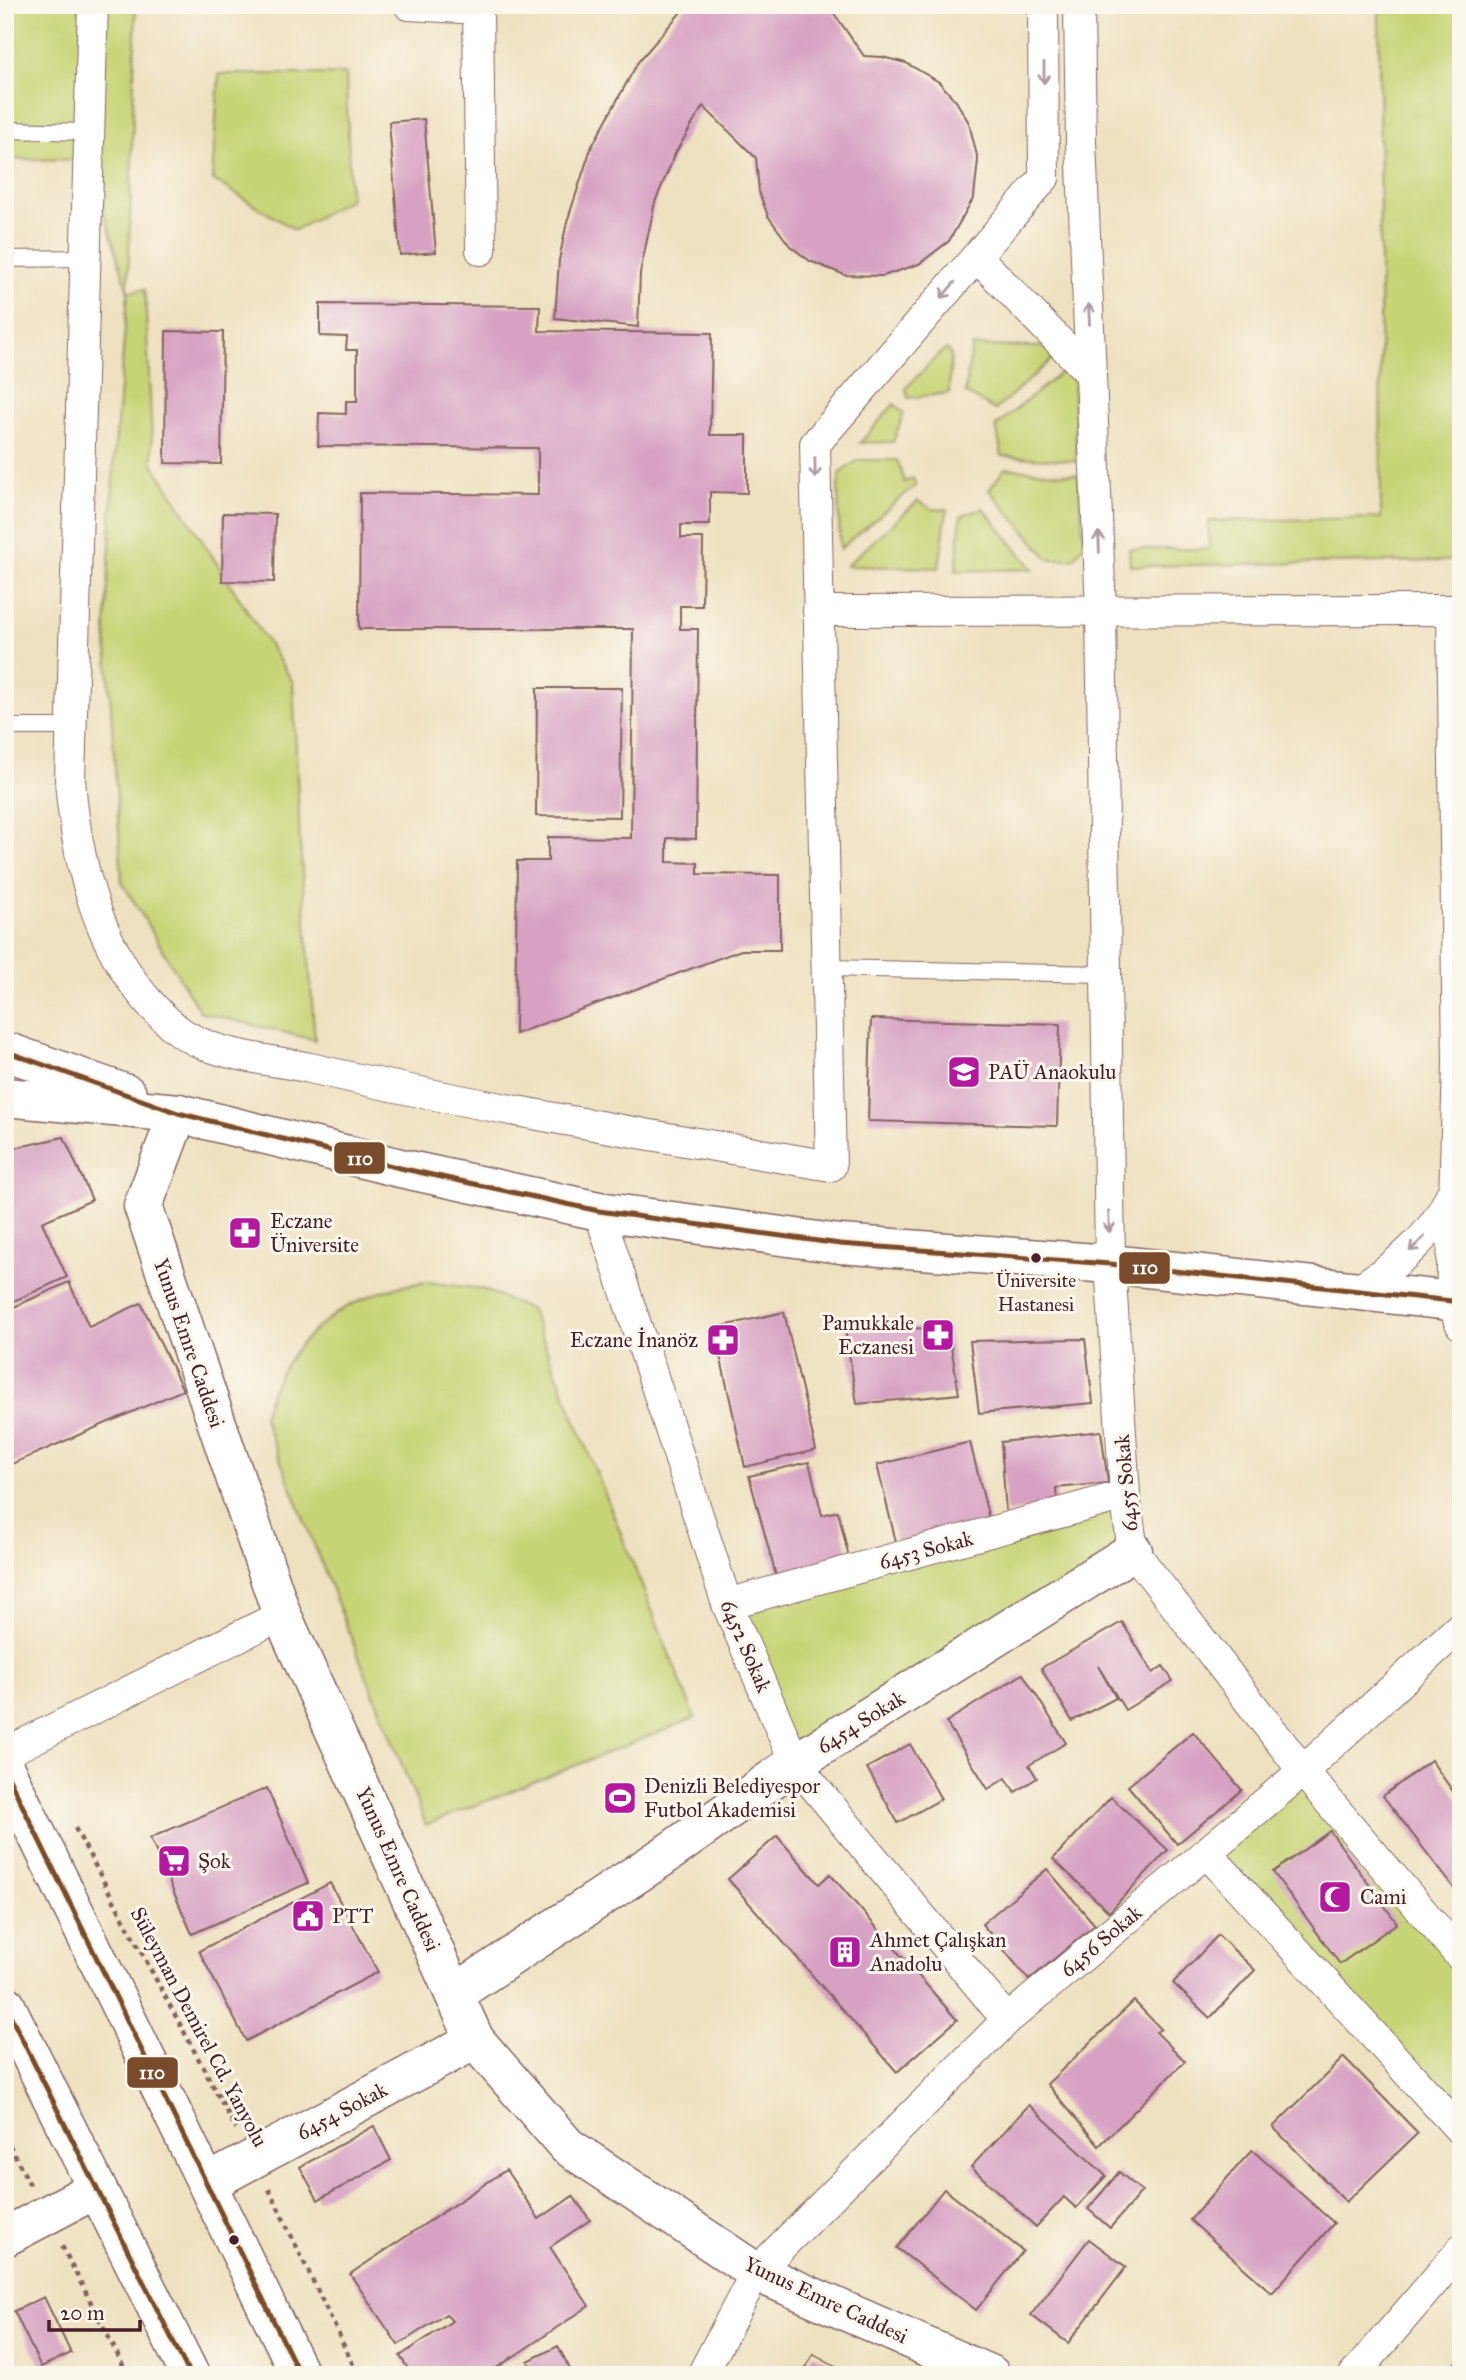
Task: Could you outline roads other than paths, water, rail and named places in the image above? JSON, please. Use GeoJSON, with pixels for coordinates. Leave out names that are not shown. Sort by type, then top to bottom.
{"type":"FeatureCollection","features":[{"type":"Feature","properties":{"kind":"main road"},"geometry":{"type":"LineString","coordinates":[[5,1051],[178,1113],[400,1168],[599,1211],[840,1244],[1110,1264],[1357,1290],[1457,1310]]}},
{"type":"Feature","properties":{"kind":"main road"},"geometry":{"type":"LineString","coordinates":[[6,1098],[178,1113]]}},
{"type":"Feature","properties":{"kind":"main road","name":"Yunus Emre Caddesi"},"geometry":{"type":"LineString","coordinates":[[178,1113],[143,1206],[282,1615],[475,2040],[567,2146],[756,2272],[991,2375]]}},
{"type":"Feature","properties":{"kind":"main road","name":"6454 Sokak"},"geometry":{"type":"LineString","coordinates":[[454,1994],[661,1858],[795,1762],[1133,1551]]}},
{"type":"Feature","properties":{"kind":"main road"},"geometry":{"type":"LineString","coordinates":[[5,1769],[300,2375]]}},
{"type":"Feature","properties":{"kind":"main road"},"geometry":{"type":"LineString","coordinates":[[5,2004],[190,2375]]}},
{"type":"Feature","properties":{"kind":"main road","name":"6454 Sokak"},"geometry":{"type":"LineString","coordinates":[[208,2183],[475,2040]]}},
{"type":"Feature","properties":{"kind":"main road"},"geometry":{"type":"LineString","coordinates":[[5,2237],[96,2189]]}},
{"type":"Feature","properties":{"kind":"street"},"geometry":{"type":"LineString","coordinates":[[93,5],[70,780],[82,870],[115,954],[131,978],[174,1027],[208,1047],[429,1096],[831,1166],[815,444],[1044,178],[1043,5]]}},
{"type":"Feature","properties":{"kind":"street"},"geometry":{"type":"LineString","coordinates":[[409,5],[478,9],[481,250]]}},
{"type":"Feature","properties":{"kind":"street","name":"6455 Sokak"},"geometry":{"type":"LineString","coordinates":[[1079,5],[1101,610],[1110,1264],[1125,1495],[1133,1551],[1303,1771],[1461,1957]]}},
{"type":"Feature","properties":{"kind":"street"},"geometry":{"type":"LineString","coordinates":[[977,257],[1091,374]]}},
{"type":"Feature","properties":{"kind":"street"},"geometry":{"type":"LineString","coordinates":[[818,611],[1458,608],[1457,1310]]}},
{"type":"Feature","properties":{"kind":"street"},"geometry":{"type":"LineString","coordinates":[[1357,1290],[1396,1264],[1423,1239],[1457,1197]]}},
{"type":"Feature","properties":{"kind":"street","name":"6452 Sokak"},"geometry":{"type":"LineString","coordinates":[[599,1211],[727,1604],[795,1762],[1007,2020]]}},
{"type":"Feature","properties":{"kind":"street","name":"6453 Sokak"},"geometry":{"type":"LineString","coordinates":[[727,1604],[1125,1495]]}},
{"type":"Feature","properties":{"kind":"street"},"geometry":{"type":"LineString","coordinates":[[17,1746],[282,1615]]}},
{"type":"Feature","properties":{"kind":"street","name":"6456 Sokak"},"geometry":{"type":"LineString","coordinates":[[702,2375],[756,2272],[1007,2020],[1303,1771],[1461,1626]]}},
{"type":"Feature","properties":{"kind":"street"},"geometry":{"type":"LineString","coordinates":[[1207,1853],[1461,2131]]}},
{"type":"Feature","properties":{"kind":"street"},"geometry":{"type":"LineString","coordinates":[[1354,2375],[1461,2250]]}},
{"type":"Feature","properties":{"kind":"lane"},"geometry":{"type":"LineString","coordinates":[[5,130],[89,132]]}},
{"type":"Feature","properties":{"kind":"lane"},"geometry":{"type":"LineString","coordinates":[[5,259],[85,258]]}},
{"type":"Feature","properties":{"kind":"lane"},"geometry":{"type":"LineString","coordinates":[[5,727],[71,727]]}},
{"type":"Feature","properties":{"kind":"lane"},"geometry":{"type":"LineString","coordinates":[[826,968],[1105,974]]}},
{"type":"Feature","properties":{"kind":"place","name":"PAÜ Anaokulu"},"geometry":{"type":"Point","coordinates":[964,1072]}},
{"type":"Feature","properties":{"kind":"place","name":"Eczane Üniversite"},"geometry":{"type":"Point","coordinates":[245,1233]}},
{"type":"Feature","properties":{"kind":"place","name":"Üniversite Hastanesi"},"geometry":{"type":"Point","coordinates":[1036,1258]}},
{"type":"Feature","properties":{"kind":"place","name":"Pamukkale Eczanesi"},"geometry":{"type":"Point","coordinates":[938,1335]}},
{"type":"Feature","properties":{"kind":"place","name":"Eczane İnanöz"},"geometry":{"type":"Point","coordinates":[723,1340]}},
{"type":"Feature","properties":{"kind":"place","name":"Denizli Belediyespor Futbol Akademisi"},"geometry":{"type":"Point","coordinates":[620,1798]}},
{"type":"Feature","properties":{"kind":"place","name":"Şok"},"geometry":{"type":"Point","coordinates":[174,1861]}},
{"type":"Feature","properties":{"kind":"place","name":"Cami"},"geometry":{"type":"Point","coordinates":[1335,1897]}},
{"type":"Feature","properties":{"kind":"place","name":"PTT"},"geometry":{"type":"Point","coordinates":[308,1916]}},
{"type":"Feature","properties":{"kind":"place","name":"Ahmet Çalışkan Anadolu"},"geometry":{"type":"Point","coordinates":[845,1952]}}]}
